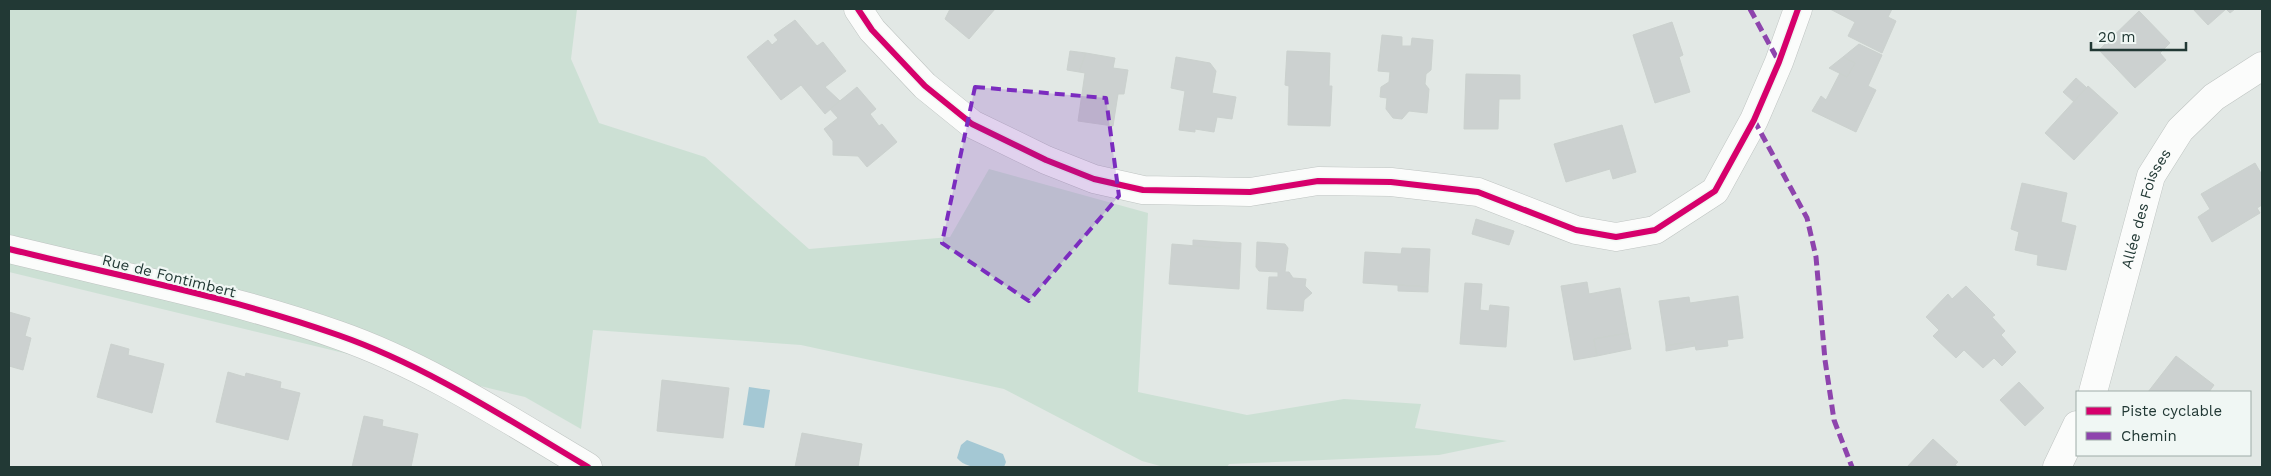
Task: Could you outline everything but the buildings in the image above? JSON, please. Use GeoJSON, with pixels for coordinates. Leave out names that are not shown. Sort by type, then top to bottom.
{"type":"FeatureCollection","features":[{"type":"Feature","properties":{"kind":"street"},"geometry":{"type":"LineString","coordinates":[[858,9],[872,30],[925,86],[972,124],[1046,160],[1094,179],[1143,190],[1250,192],[1318,181],[1391,182],[1478,192],[1576,230],[1616,237],[1656,230],[1715,191],[1754,120],[1779,62],[1798,9]]}},
{"type":"Feature","properties":{"kind":"street","name":"Allée des Foisses"},"geometry":{"type":"LineString","coordinates":[[2093,391],[2151,176],[2180,130],[2214,97],[2262,66]]}},
{"type":"Feature","properties":{"kind":"street","name":"Rue de Fontimbert"},"geometry":{"type":"LineString","coordinates":[[9,249],[228,302],[338,335],[441,379],[588,467]]}},
{"type":"Feature","properties":{"kind":"street"},"geometry":{"type":"LineString","coordinates":[[2057,467],[2076,427]]}},
{"type":"Feature","properties":{"kind":"highlighted area"},"geometry":{"type":"Polygon","coordinates":[[[975,87],[1106,98],[1119,196],[1029,301],[942,243],[975,87]]]}},
{"type":"Feature","properties":{"kind":"green space"},"geometry":{"type":"Polygon","coordinates":[[[9,9],[577,9],[571,59],[599,123],[705,157],[809,249],[950,237],[989,169],[1148,213],[1138,392],[1247,415],[1344,399],[1421,404],[1415,428],[1507,441],[1439,455],[1229,464],[1227,467],[1164,467],[1142,461],[1004,389],[801,345],[593,330],[581,429],[525,397],[9,272],[9,9]]]}},
{"type":"Feature","properties":{"kind":"water"},"geometry":{"type":"Polygon","coordinates":[[[749,387],[770,390],[764,428],[743,425],[749,387]]]}},
{"type":"Feature","properties":{"kind":"water"},"geometry":{"type":"Polygon","coordinates":[[[967,440],[1003,454],[1006,462],[1004,467],[972,467],[962,462],[957,458],[961,445],[967,440]]]}},
{"type":"Feature","properties":{"kind":"marked path"},"geometry":{"type":"LineString","coordinates":[[1750,9],[1779,62]]}},
{"type":"Feature","properties":{"kind":"marked path"},"geometry":{"type":"LineString","coordinates":[[1754,120],[1807,218],[1816,257],[1825,360],[1834,420],[1852,467]]}},
{"type":"Feature","properties":{"kind":"cycle path"},"geometry":{"type":"LineString","coordinates":[[858,9],[872,30],[925,86],[972,124],[1046,160],[1094,179],[1143,190],[1250,192],[1318,181],[1391,182],[1478,192],[1576,230],[1616,237],[1655,230],[1715,191],[1754,120],[1779,62],[1798,9]]}},
{"type":"Feature","properties":{"kind":"cycle path"},"geometry":{"type":"LineString","coordinates":[[9,249],[216,298],[338,335],[403,362],[435,378],[497,412],[588,467]]}}]}
